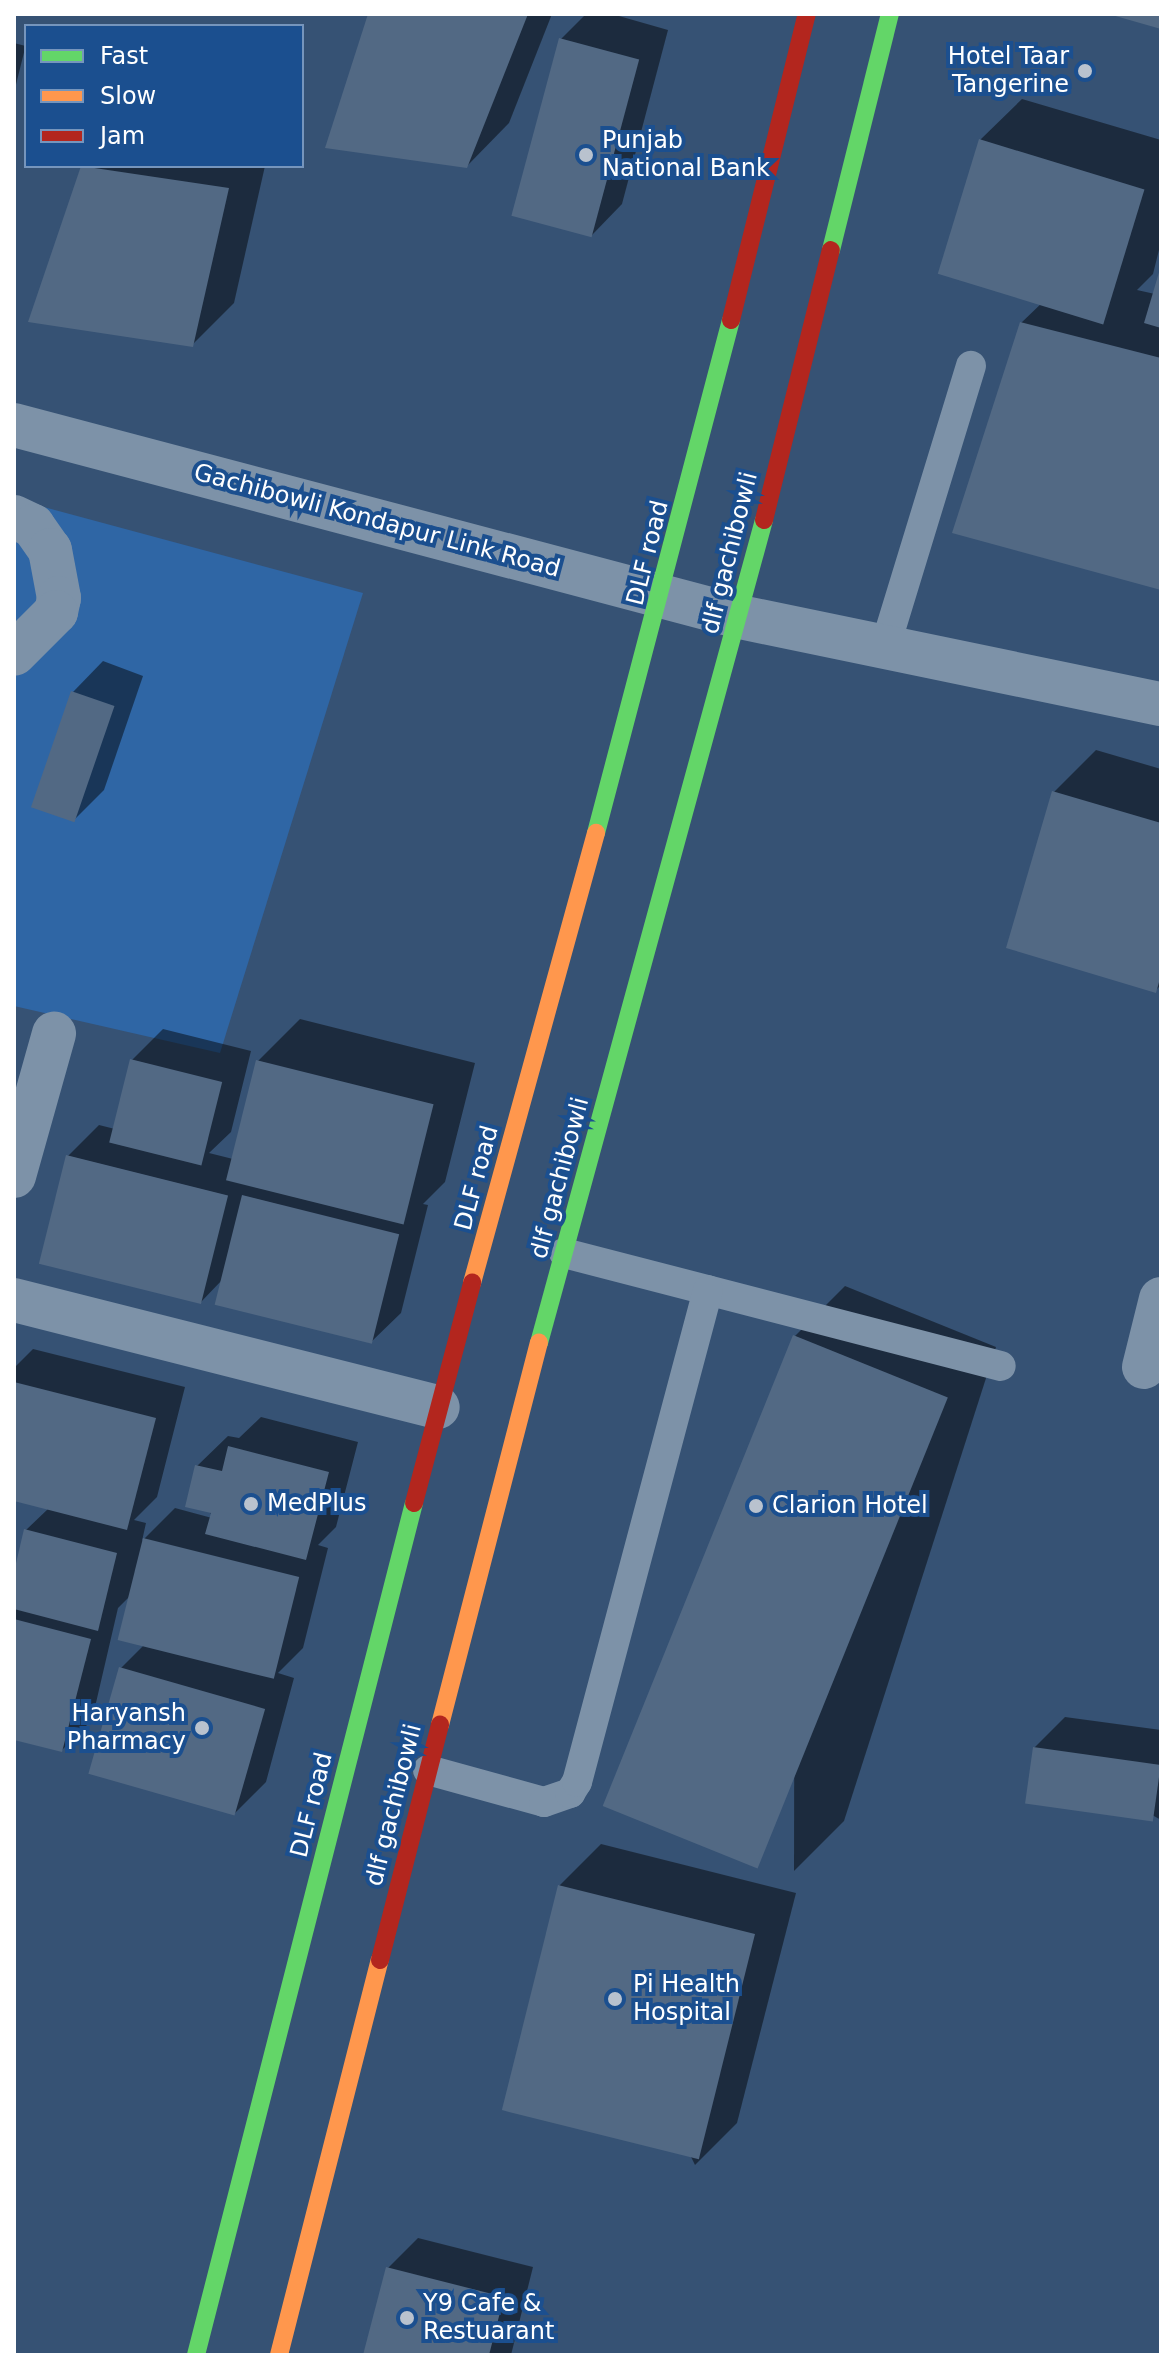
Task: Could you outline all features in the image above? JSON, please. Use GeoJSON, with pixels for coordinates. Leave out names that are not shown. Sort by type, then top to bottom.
{"type":"FeatureCollection","features":[{"type":"Feature","properties":{"kind":"main road","name":"DLF road"},"geometry":{"type":"LineString","coordinates":[[196,2355],[438,1407],[662,596],[807,14]]}},
{"type":"Feature","properties":{"kind":"main road","name":"dlf gachibowli"},"geometry":{"type":"LineString","coordinates":[[279,2355],[564,1253],[740,617],[890,14]]}},
{"type":"Feature","properties":{"kind":"street","name":"Gachibowli Kondapur Link Road"},"geometry":{"type":"LineString","coordinates":[[14,425],[740,617],[1161,704]]}},
{"type":"Feature","properties":{"kind":"street"},"geometry":{"type":"LineString","coordinates":[[14,517],[33,526],[50,550],[59,598],[56,612],[14,654]]}},
{"type":"Feature","properties":{"kind":"street"},"geometry":{"type":"LineString","coordinates":[[14,1176],[54,1034]]}},
{"type":"Feature","properties":{"kind":"street"},"geometry":{"type":"LineString","coordinates":[[1144,1367],[1161,1299]]}},
{"type":"Feature","properties":{"kind":"street"},"geometry":{"type":"LineString","coordinates":[[14,1300],[438,1407]]}},
{"type":"Feature","properties":{"kind":"lane"},"geometry":{"type":"LineString","coordinates":[[885,647],[971,366]]}},
{"type":"Feature","properties":{"kind":"lane"},"geometry":{"type":"LineString","coordinates":[[564,1253],[1001,1366]]}},
{"type":"Feature","properties":{"kind":"lane"},"geometry":{"type":"LineString","coordinates":[[428,1770],[544,1802],[570,1793],[577,1782],[708,1290]]}},
{"type":"Feature","properties":{"kind":"shaded area"},"geometry":{"type":"Polygon","coordinates":[[[14,499],[363,593],[220,1053],[14,1006],[14,499]]]}},
{"type":"Feature","properties":{"kind":"building"},"geometry":{"type":"Polygon","coordinates":[[[368,14],[528,14],[467,168],[325,148],[368,14]]]}},
{"type":"Feature","properties":{"kind":"building"},"geometry":{"type":"Polygon","coordinates":[[[1161,14],[1161,29],[1112,15],[1161,14]]]}},
{"type":"Feature","properties":{"kind":"building"},"geometry":{"type":"Polygon","coordinates":[[[559,38],[639,59],[592,237],[511,216],[559,38]]]}},
{"type":"Feature","properties":{"kind":"building"},"geometry":{"type":"Polygon","coordinates":[[[979,139],[1144,190],[1103,324],[938,274],[979,139]]]}},
{"type":"Feature","properties":{"kind":"building"},"geometry":{"type":"Polygon","coordinates":[[[80,168],[229,188],[193,347],[28,322],[80,168]]]}},
{"type":"Feature","properties":{"kind":"building"},"geometry":{"type":"Polygon","coordinates":[[[1161,269],[1161,328],[1144,323],[1161,269]]]}},
{"type":"Feature","properties":{"kind":"building"},"geometry":{"type":"Polygon","coordinates":[[[1020,322],[1161,358],[1161,590],[952,533],[1020,322]]]}},
{"type":"Feature","properties":{"kind":"building"},"geometry":{"type":"Polygon","coordinates":[[[71,691],[114,706],[74,822],[31,807],[71,691]]]}},
{"type":"Feature","properties":{"kind":"building"},"geometry":{"type":"Polygon","coordinates":[[[1052,791],[1161,823],[1161,975],[1156,993],[1006,948],[1052,791]]]}},
{"type":"Feature","properties":{"kind":"building"},"geometry":{"type":"Polygon","coordinates":[[[130,1059],[222,1082],[201,1165],[109,1142],[130,1059]]]}},
{"type":"Feature","properties":{"kind":"building"},"geometry":{"type":"Polygon","coordinates":[[[256,1060],[434,1104],[404,1225],[226,1180],[256,1060]]]}},
{"type":"Feature","properties":{"kind":"building"},"geometry":{"type":"Polygon","coordinates":[[[66,1155],[228,1195],[201,1304],[39,1264],[66,1155]]]}},
{"type":"Feature","properties":{"kind":"building"},"geometry":{"type":"Polygon","coordinates":[[[242,1195],[399,1234],[372,1344],[215,1305],[242,1195]]]}},
{"type":"Feature","properties":{"kind":"building"},"geometry":{"type":"Polygon","coordinates":[[[793,1335],[948,1398],[758,1869],[603,1806],[793,1335]]]}},
{"type":"Feature","properties":{"kind":"building"},"geometry":{"type":"Polygon","coordinates":[[[14,1382],[156,1418],[127,1530],[14,1501],[14,1382]]]}},
{"type":"Feature","properties":{"kind":"building"},"geometry":{"type":"Polygon","coordinates":[[[228,1446],[329,1472],[306,1560],[205,1534],[211,1513],[185,1507],[195,1465],[222,1471],[228,1446]]]}},
{"type":"Feature","properties":{"kind":"building"},"geometry":{"type":"Polygon","coordinates":[[[24,1529],[117,1553],[98,1631],[14,1609],[14,1572],[24,1529]]]}},
{"type":"Feature","properties":{"kind":"building"},"geometry":{"type":"Polygon","coordinates":[[[143,1538],[299,1577],[274,1679],[118,1640],[143,1538]]]}},
{"type":"Feature","properties":{"kind":"building"},"geometry":{"type":"Polygon","coordinates":[[[14,1619],[91,1639],[62,1752],[14,1740],[14,1619]]]}},
{"type":"Feature","properties":{"kind":"building"},"geometry":{"type":"Polygon","coordinates":[[[119,1667],[265,1709],[235,1816],[88,1774],[119,1667]]]}},
{"type":"Feature","properties":{"kind":"building"},"geometry":{"type":"Polygon","coordinates":[[[1033,1747],[1161,1765],[1153,1821],[1025,1803],[1033,1747]]]}},
{"type":"Feature","properties":{"kind":"building"},"geometry":{"type":"Polygon","coordinates":[[[558,1885],[755,1934],[699,2159],[502,2110],[558,1885]]]}},
{"type":"Feature","properties":{"kind":"building"},"geometry":{"type":"Polygon","coordinates":[[[386,2267],[504,2297],[489,2355],[363,2355],[386,2267]]]}},
{"type":"Feature","properties":{"kind":"traffic: fast"},"geometry":{"type":"LineString","coordinates":[[831,250],[890,14]]}},
{"type":"Feature","properties":{"kind":"traffic: fast"},"geometry":{"type":"LineString","coordinates":[[596,833],[731,320]]}},
{"type":"Feature","properties":{"kind":"traffic: fast"},"geometry":{"type":"LineString","coordinates":[[539,1343],[764,520]]}},
{"type":"Feature","properties":{"kind":"traffic: fast"},"geometry":{"type":"LineString","coordinates":[[196,2355],[414,1503]]}},
{"type":"Feature","properties":{"kind":"traffic: slow"},"geometry":{"type":"LineString","coordinates":[[472,1283],[596,833]]}},
{"type":"Feature","properties":{"kind":"traffic: slow"},"geometry":{"type":"LineString","coordinates":[[440,1725],[539,1343]]}},
{"type":"Feature","properties":{"kind":"traffic: slow"},"geometry":{"type":"LineString","coordinates":[[279,2355],[380,1960]]}},
{"type":"Feature","properties":{"kind":"traffic: jam"},"geometry":{"type":"LineString","coordinates":[[731,320],[807,14]]}},
{"type":"Feature","properties":{"kind":"traffic: jam"},"geometry":{"type":"LineString","coordinates":[[764,520],[831,250]]}},
{"type":"Feature","properties":{"kind":"traffic: jam"},"geometry":{"type":"LineString","coordinates":[[414,1503],[472,1283]]}},
{"type":"Feature","properties":{"kind":"traffic: jam"},"geometry":{"type":"LineString","coordinates":[[380,1960],[440,1725]]}},
{"type":"Feature","properties":{"kind":"place","name":"Hotel Taar Tangerine"},"geometry":{"type":"Point","coordinates":[1085,71]}},
{"type":"Feature","properties":{"kind":"place","name":"Punjab National Bank"},"geometry":{"type":"Point","coordinates":[586,155]}},
{"type":"Feature","properties":{"kind":"place","name":"MedPlus"},"geometry":{"type":"Point","coordinates":[251,1504]}},
{"type":"Feature","properties":{"kind":"place","name":"Clarion Hotel"},"geometry":{"type":"Point","coordinates":[756,1506]}},
{"type":"Feature","properties":{"kind":"place","name":"Haryansh Pharmacy"},"geometry":{"type":"Point","coordinates":[202,1728]}},
{"type":"Feature","properties":{"kind":"place","name":"Pi Health Hospital"},"geometry":{"type":"Point","coordinates":[615,1999]}},
{"type":"Feature","properties":{"kind":"place","name":"Y9 Cafe & Restuarant"},"geometry":{"type":"Point","coordinates":[407,2318]}}]}
